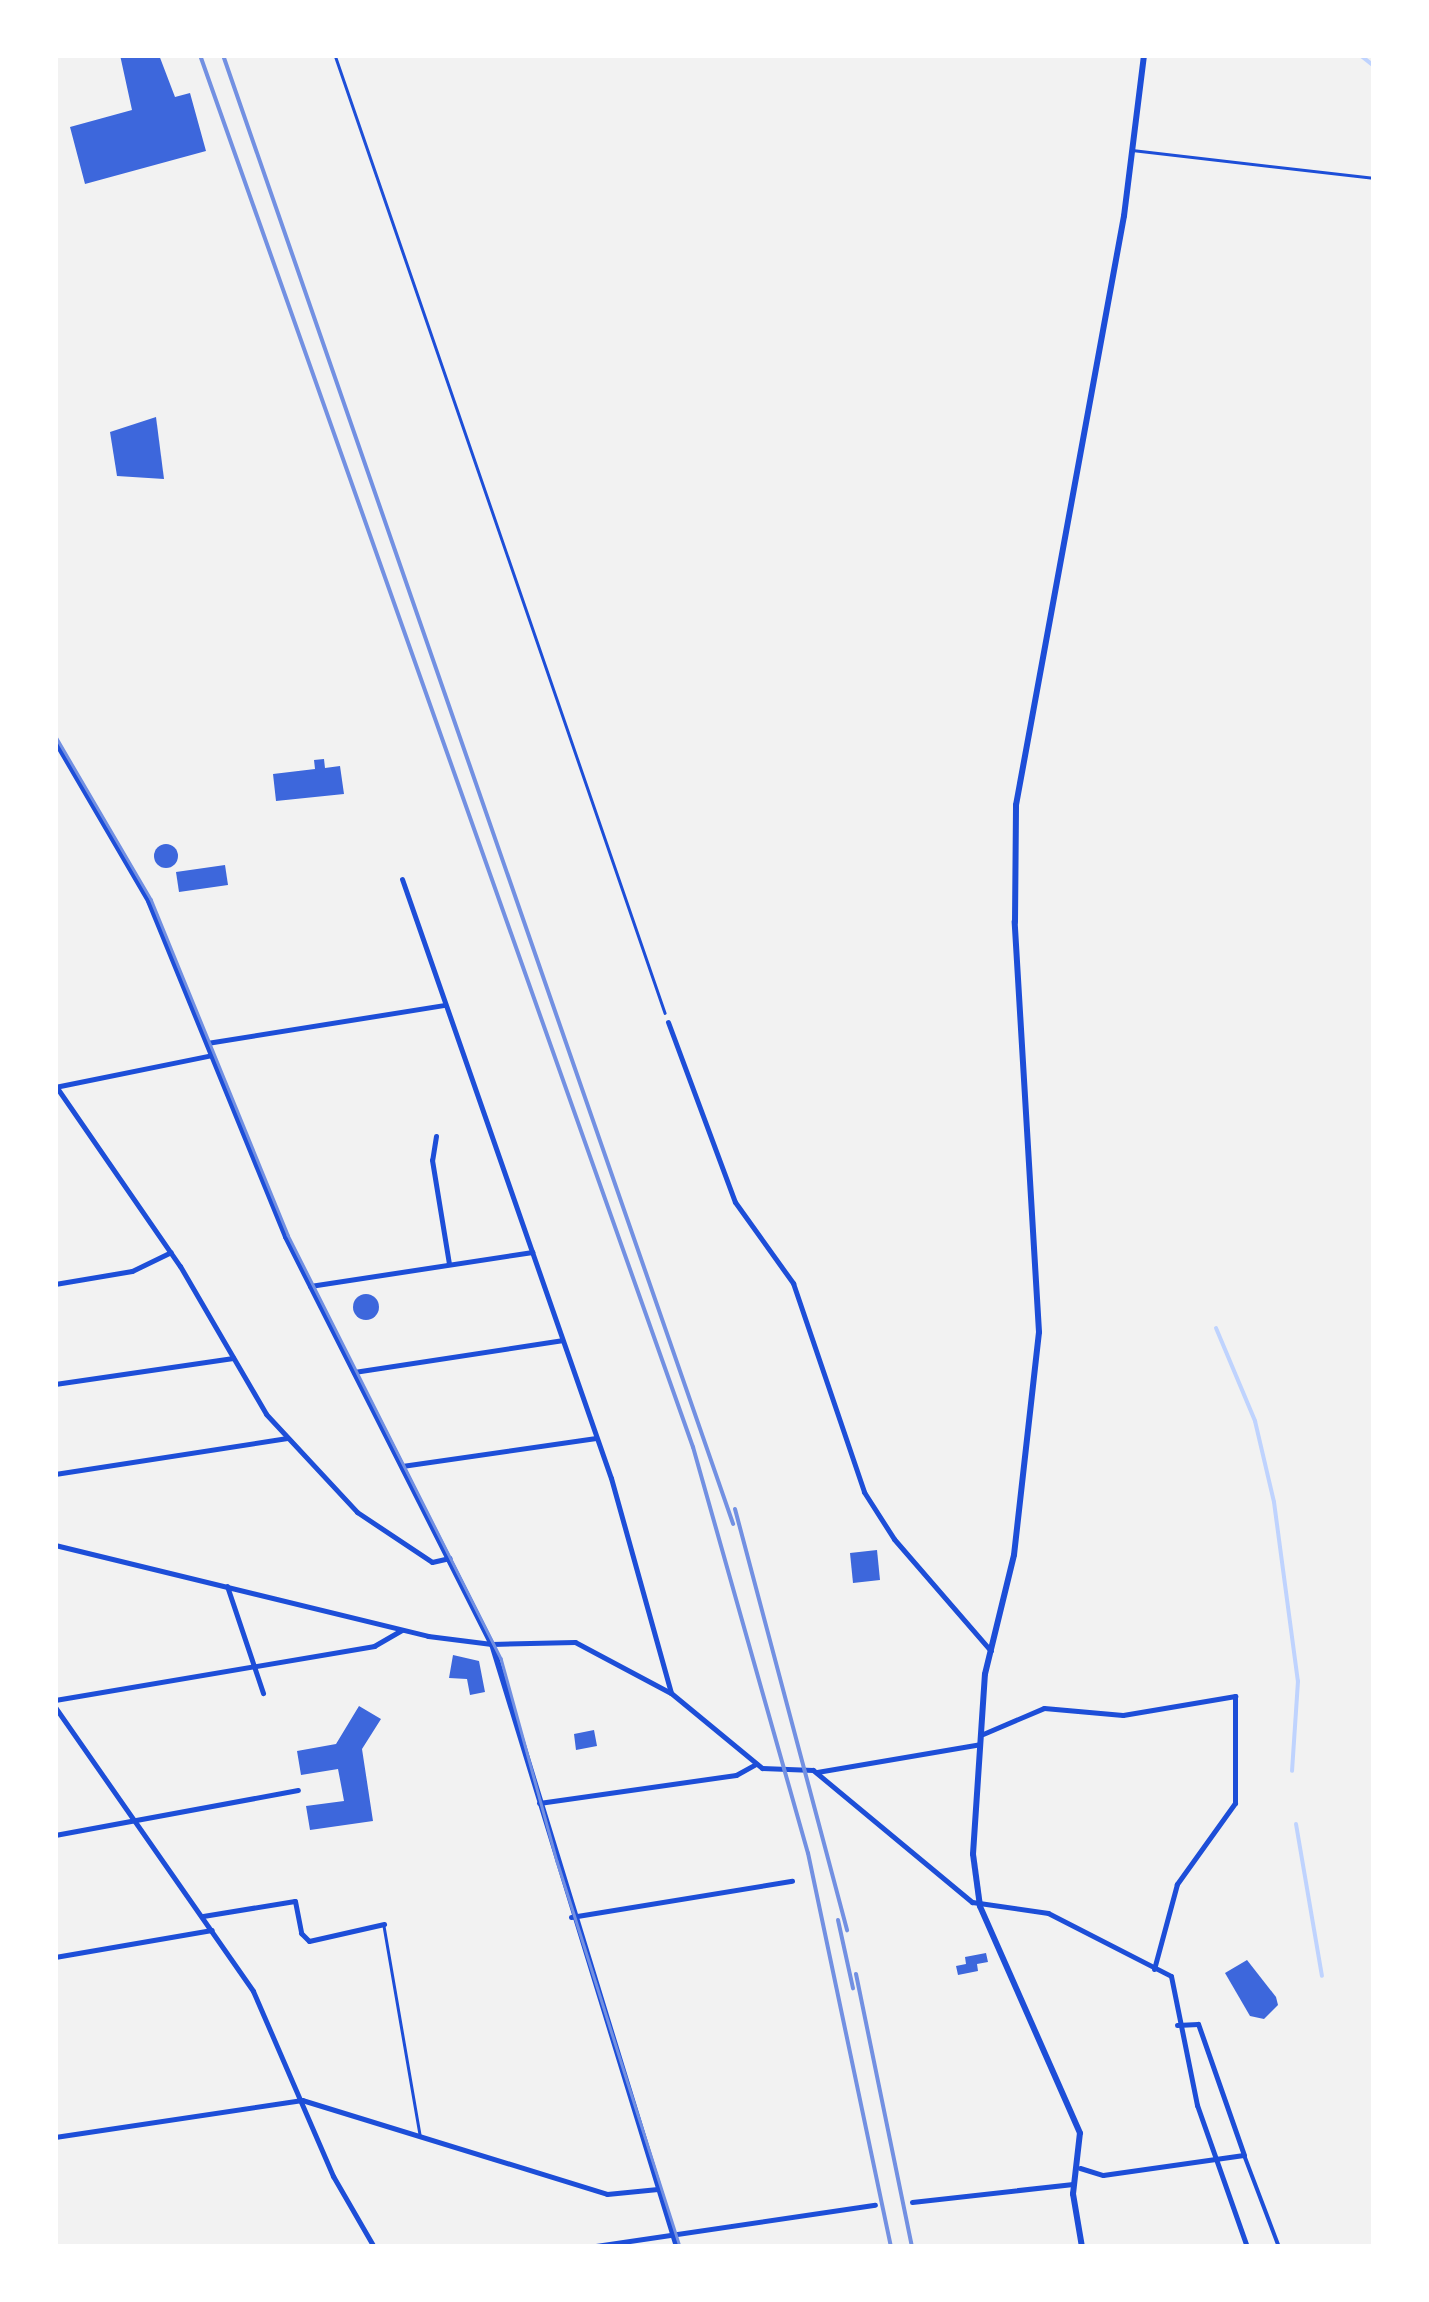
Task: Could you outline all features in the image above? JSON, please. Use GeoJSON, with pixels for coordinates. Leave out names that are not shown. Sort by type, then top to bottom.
{"type":"FeatureCollection","features":[{"type":"Feature","properties":{"kind":"street"},"geometry":{"type":"LineString","coordinates":[[1082,2247],[1074,2184],[1080,2168],[1080,2133],[980,1906],[973,1854],[991,1650],[1014,1555],[1041,1300],[1014,922],[1016,805],[1132,150],[1144,55]]}},
{"type":"Feature","properties":{"kind":"street"},"geometry":{"type":"LineString","coordinates":[[55,740],[149,902],[310,1286],[492,1644],[572,1917],[677,2247]]}},
{"type":"Feature","properties":{"kind":"street"},"geometry":{"type":"LineString","coordinates":[[402,879],[596,1438],[671,1693]]}},
{"type":"Feature","properties":{"kind":"street"},"geometry":{"type":"LineString","coordinates":[[207,1043],[445,1004]]}},
{"type":"Feature","properties":{"kind":"street"},"geometry":{"type":"LineString","coordinates":[[668,1022],[735,1202],[793,1282],[838,1429],[870,1502],[991,1650]]}},
{"type":"Feature","properties":{"kind":"street"},"geometry":{"type":"LineString","coordinates":[[212,1055],[55,1087],[170,1252],[233,1358],[287,1438],[345,1502],[387,1534],[432,1562],[450,1558]]}},
{"type":"Feature","properties":{"kind":"street"},"geometry":{"type":"LineString","coordinates":[[436,1136],[432,1160],[448,1264]]}},
{"type":"Feature","properties":{"kind":"street"},"geometry":{"type":"LineString","coordinates":[[55,1284],[132,1270],[170,1252]]}},
{"type":"Feature","properties":{"kind":"street"},"geometry":{"type":"LineString","coordinates":[[310,1286],[532,1252]]}},
{"type":"Feature","properties":{"kind":"street"},"geometry":{"type":"LineString","coordinates":[[354,1372],[562,1340]]}},
{"type":"Feature","properties":{"kind":"street"},"geometry":{"type":"LineString","coordinates":[[55,1384],[233,1358]]}},
{"type":"Feature","properties":{"kind":"street"},"geometry":{"type":"LineString","coordinates":[[55,1474],[287,1438]]}},
{"type":"Feature","properties":{"kind":"street"},"geometry":{"type":"LineString","coordinates":[[402,1466],[596,1438]]}},
{"type":"Feature","properties":{"kind":"street"},"geometry":{"type":"LineString","coordinates":[[55,1544],[402,1630],[492,1644],[549,1637],[575,1642],[671,1693],[756,1764],[816,1772],[930,1749],[982,1744]]}},
{"type":"Feature","properties":{"kind":"street"},"geometry":{"type":"LineString","coordinates":[[227,1586],[264,1693]]}},
{"type":"Feature","properties":{"kind":"street"},"geometry":{"type":"LineString","coordinates":[[374,2247],[333,2176],[253,1992],[140,1821],[55,1703],[374,1646],[402,1630]]}},
{"type":"Feature","properties":{"kind":"street"},"geometry":{"type":"LineString","coordinates":[[983,1734],[1044,1708],[1116,1715],[1235,1696],[1235,1803],[1177,1884],[1154,1969]]}},
{"type":"Feature","properties":{"kind":"street"},"geometry":{"type":"LineString","coordinates":[[538,1803],[736,1775],[756,1764]]}},
{"type":"Feature","properties":{"kind":"street"},"geometry":{"type":"LineString","coordinates":[[816,1772],[980,1906],[1048,1913],[1171,1976],[1177,2024],[1214,2163],[1246,2247]]}},
{"type":"Feature","properties":{"kind":"street"},"geometry":{"type":"LineString","coordinates":[[55,1835],[298,1790]]}},
{"type":"Feature","properties":{"kind":"street"},"geometry":{"type":"LineString","coordinates":[[572,1917],[792,1881]]}},
{"type":"Feature","properties":{"kind":"street"},"geometry":{"type":"LineString","coordinates":[[203,1916],[295,1901],[301,1933],[309,1940],[384,1924]]}},
{"type":"Feature","properties":{"kind":"street"},"geometry":{"type":"LineString","coordinates":[[55,1957],[212,1930]]}},
{"type":"Feature","properties":{"kind":"street"},"geometry":{"type":"LineString","coordinates":[[1177,2024],[1198,2024],[1279,2247]]}},
{"type":"Feature","properties":{"kind":"street"},"geometry":{"type":"LineString","coordinates":[[55,2136],[302,2100],[607,2194],[658,2189]]}},
{"type":"Feature","properties":{"kind":"street"},"geometry":{"type":"LineString","coordinates":[[1080,2168],[1103,2175],[1214,2163],[1244,2155]]}},
{"type":"Feature","properties":{"kind":"street"},"geometry":{"type":"LineString","coordinates":[[912,2202],[1074,2184]]}},
{"type":"Feature","properties":{"kind":"street"},"geometry":{"type":"LineString","coordinates":[[589,2247],[875,2205]]}},
{"type":"Feature","properties":{"kind":"lane"},"geometry":{"type":"LineString","coordinates":[[1132,150],[1374,178]]}},
{"type":"Feature","properties":{"kind":"lane"},"geometry":{"type":"LineString","coordinates":[[384,1924],[420,2136]]}},
{"type":"Feature","properties":{"kind":"path"},"geometry":{"type":"LineString","coordinates":[[334,55],[668,1022]]}},
{"type":"Feature","properties":{"kind":"building"},"geometry":{"type":"Polygon","coordinates":[[[120,55],[159,55],[175,97],[190,93],[206,151],[85,184],[70,127],[132,110],[120,55]]]}},
{"type":"Feature","properties":{"kind":"building"},"geometry":{"type":"Polygon","coordinates":[[[156,417],[164,479],[117,476],[110,432],[156,417]]]}},
{"type":"Feature","properties":{"kind":"building"},"geometry":{"type":"Polygon","coordinates":[[[324,759],[325,768],[340,766],[344,794],[276,801],[273,774],[315,769],[314,760],[324,759]]]}},
{"type":"Feature","properties":{"kind":"building"},"geometry":{"type":"Polygon","coordinates":[[[166,844],[178,856],[166,868],[154,856],[166,844]]]}},
{"type":"Feature","properties":{"kind":"building"},"geometry":{"type":"Polygon","coordinates":[[[225,865],[228,885],[179,892],[176,872],[225,865]]]}},
{"type":"Feature","properties":{"kind":"building"},"geometry":{"type":"Polygon","coordinates":[[[366,1294],[375,1298],[379,1307],[375,1316],[366,1320],[357,1316],[353,1307],[357,1298],[366,1294]]]}},
{"type":"Feature","properties":{"kind":"building"},"geometry":{"type":"Polygon","coordinates":[[[877,1550],[880,1580],[853,1583],[850,1553],[877,1550]]]}},
{"type":"Feature","properties":{"kind":"building"},"geometry":{"type":"Polygon","coordinates":[[[453,1655],[479,1661],[485,1692],[470,1695],[467,1679],[449,1678],[453,1655]]]}},
{"type":"Feature","properties":{"kind":"building"},"geometry":{"type":"Polygon","coordinates":[[[359,1706],[381,1719],[362,1749],[373,1821],[310,1830],[306,1806],[344,1801],[338,1769],[301,1775],[297,1751],[336,1744],[359,1706]]]}},
{"type":"Feature","properties":{"kind":"building"},"geometry":{"type":"Polygon","coordinates":[[[594,1730],[597,1746],[576,1750],[574,1734],[594,1730]]]}},
{"type":"Feature","properties":{"kind":"building"},"geometry":{"type":"Polygon","coordinates":[[[986,1953],[988,1962],[977,1964],[978,1971],[958,1975],[956,1966],[966,1964],[965,1957],[986,1953]]]}},
{"type":"Feature","properties":{"kind":"building"},"geometry":{"type":"Polygon","coordinates":[[[1247,1960],[1276,1997],[1278,2005],[1264,2019],[1250,2016],[1225,1973],[1247,1960]]]}},
{"type":"Feature","properties":{"kind":"waterway"},"geometry":{"type":"LineString","coordinates":[[1360,55],[1374,66]]}},
{"type":"Feature","properties":{"kind":"waterway"},"geometry":{"type":"LineString","coordinates":[[1216,1328],[1255,1421],[1274,1502],[1298,1681],[1292,1771]]}},
{"type":"Feature","properties":{"kind":"waterway"},"geometry":{"type":"LineString","coordinates":[[1296,1824],[1322,1976]]}},
{"type":"Feature","properties":{"kind":"tram line"},"geometry":{"type":"LineString","coordinates":[[55,735],[151,899],[288,1235],[501,1658],[557,1861],[680,2247]]}},
{"type":"Feature","properties":{"kind":"railway"},"geometry":{"type":"LineString","coordinates":[[200,55],[693,1447],[808,1853],[891,2247]]}},
{"type":"Feature","properties":{"kind":"railway"},"geometry":{"type":"LineString","coordinates":[[223,55],[733,1524]]}},
{"type":"Feature","properties":{"kind":"railway"},"geometry":{"type":"LineString","coordinates":[[735,1509],[847,1930]]}},
{"type":"Feature","properties":{"kind":"railway"},"geometry":{"type":"LineString","coordinates":[[838,1920],[853,1988]]}},
{"type":"Feature","properties":{"kind":"railway"},"geometry":{"type":"LineString","coordinates":[[856,1974],[912,2247]]}}]}
